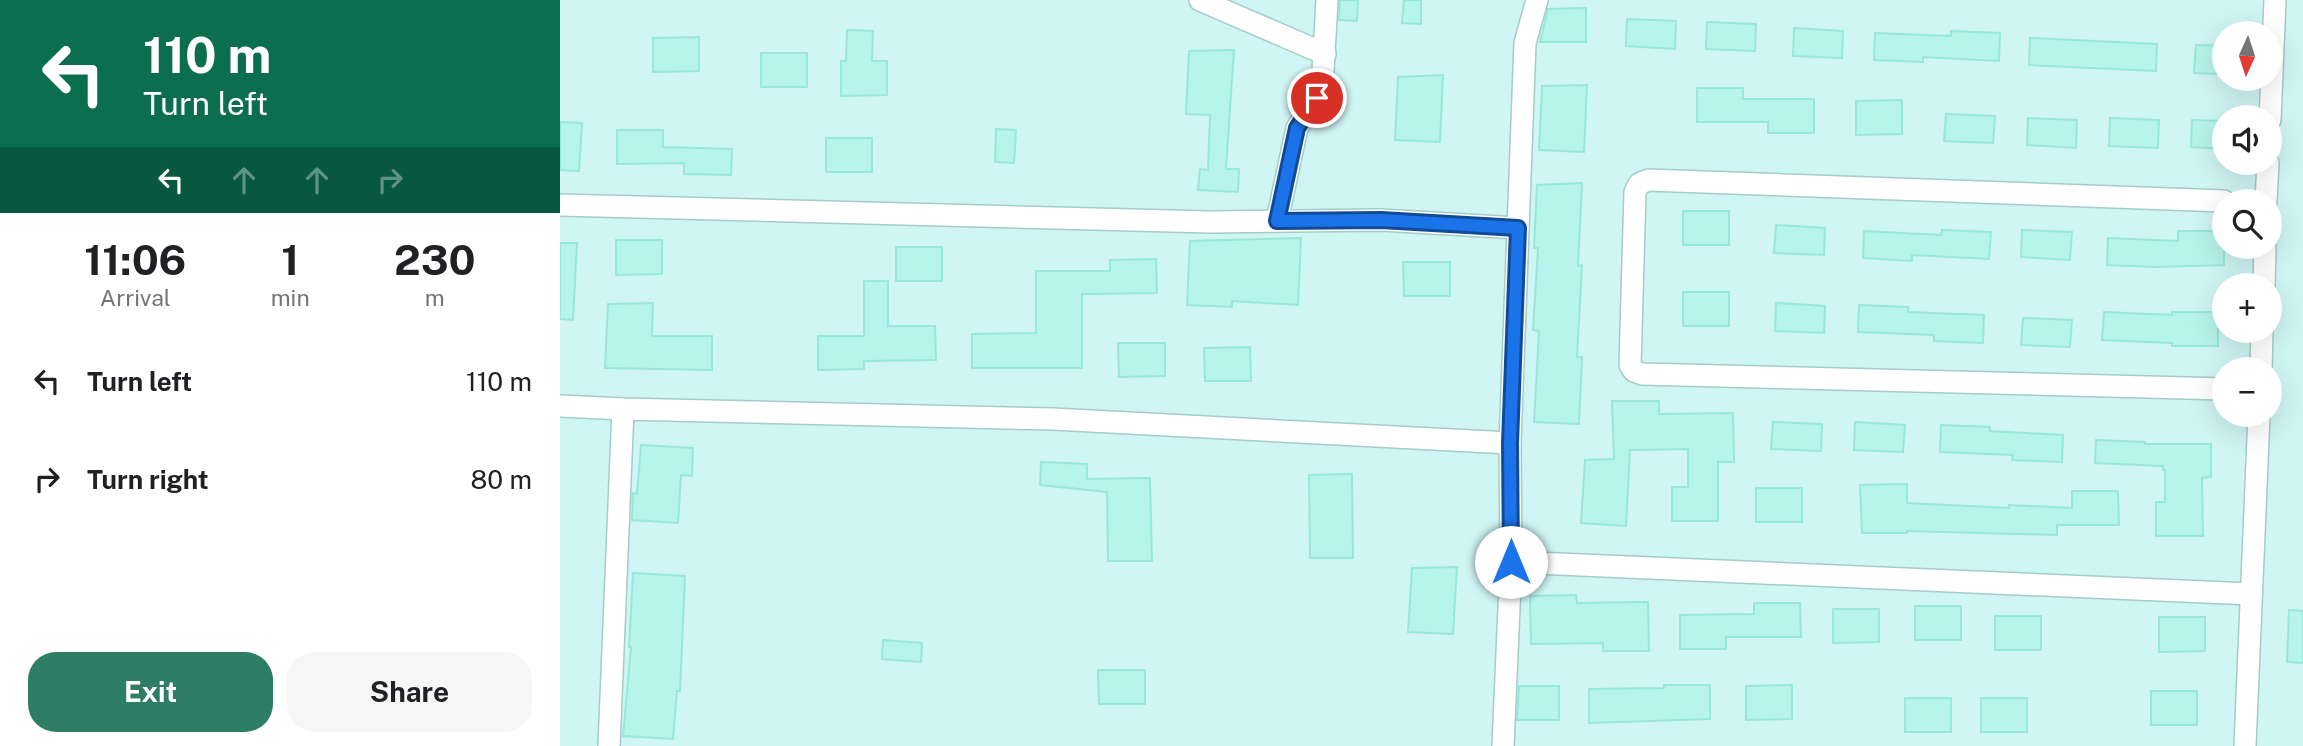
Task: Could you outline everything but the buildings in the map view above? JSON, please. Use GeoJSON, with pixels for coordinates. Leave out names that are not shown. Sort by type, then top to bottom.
{"type":"FeatureCollection","features":[{"type":"Feature","properties":{"kind":"street"},"geometry":{"type":"LineString","coordinates":[[1200,0],[1325,54]]}},
{"type":"Feature","properties":{"kind":"street"},"geometry":{"type":"LineString","coordinates":[[1277,221],[1297,128],[1322,88],[1327,0]]}},
{"type":"Feature","properties":{"kind":"street"},"geometry":{"type":"LineString","coordinates":[[1503,746],[1511,562],[1510,443],[1525,43],[1537,0]]}},
{"type":"Feature","properties":{"kind":"street"},"geometry":{"type":"LineString","coordinates":[[2271,105],[2275,0]]}},
{"type":"Feature","properties":{"kind":"street"},"geometry":{"type":"LineString","coordinates":[[2212,201],[1648,180],[1639,184],[1635,192],[1630,365],[1634,371],[1642,374],[2212,389]]}},
{"type":"Feature","properties":{"kind":"street"},"geometry":{"type":"LineString","coordinates":[[560,205],[1210,222],[1381,220],[1518,228]]}},
{"type":"Feature","properties":{"kind":"street"},"geometry":{"type":"LineString","coordinates":[[560,406],[1053,419],[1510,443]]}},
{"type":"Feature","properties":{"kind":"street"},"geometry":{"type":"LineString","coordinates":[[609,746],[623,409]]}},
{"type":"Feature","properties":{"kind":"street"},"geometry":{"type":"LineString","coordinates":[[2245,746],[2258,427]]}},
{"type":"Feature","properties":{"kind":"street"},"geometry":{"type":"LineString","coordinates":[[1511,562],[2251,594]]}},
{"type":"Feature","properties":{"kind":"shaded area"},"geometry":{"type":"Polygon","coordinates":[[[560,0],[2303,0],[2303,746],[560,746],[560,0]]]}},
{"type":"Feature","properties":{"kind":"route"},"geometry":{"type":"LineString","coordinates":[[1317,98],[1297,128],[1277,221],[1381,220],[1518,228],[1510,443],[1511,562]]}}]}
